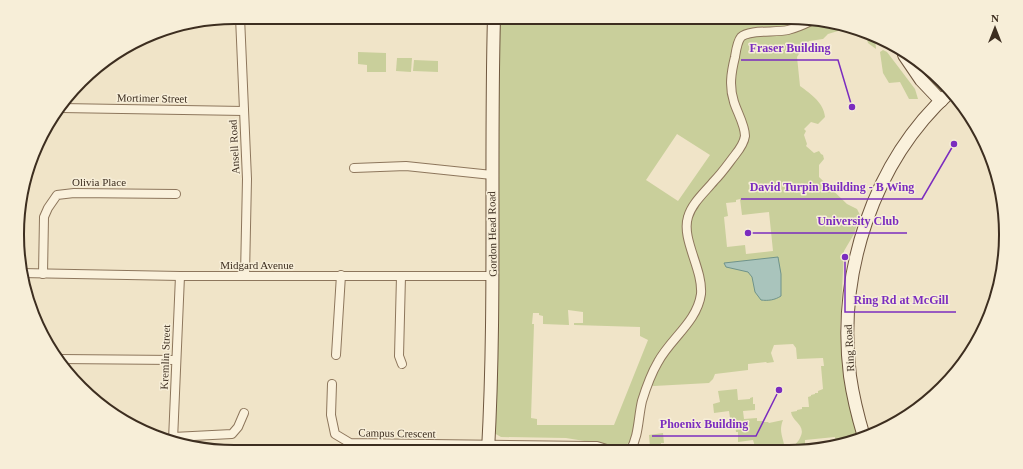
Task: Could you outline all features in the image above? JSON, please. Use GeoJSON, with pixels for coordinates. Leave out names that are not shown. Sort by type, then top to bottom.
{"type":"FeatureCollection","features":[{"type":"Feature","properties":{"kind":"street","name":"Ansell Road"},"geometry":{"type":"LineString","coordinates":[[240,24],[247,179],[245,275]]}},
{"type":"Feature","properties":{"kind":"street","name":"Gordon Head Road"},"geometry":{"type":"LineString","coordinates":[[488,445],[493,276],[492,175],[494,24]]}},
{"type":"Feature","properties":{"kind":"street"},"geometry":{"type":"LineString","coordinates":[[632,445],[637,434],[642,401],[658,362],[669,344],[690,320],[696,311],[699,301],[701,289],[700,280],[686,228],[689,214],[698,200],[737,153],[745,136],[730,83],[736,50],[740,38],[747,33],[787,30],[803,24]]}},
{"type":"Feature","properties":{"kind":"street"},"geometry":{"type":"LineString","coordinates":[[908,61],[921,80],[941,101]]}},
{"type":"Feature","properties":{"kind":"street","name":"Ring Road"},"geometry":{"type":"LineString","coordinates":[[862,432],[854,401],[848,359],[848,314],[850,287],[856,256],[867,219],[886,176],[904,146],[946,96]]}},
{"type":"Feature","properties":{"kind":"street","name":"Mortimer Street"},"geometry":{"type":"LineString","coordinates":[[66,108],[244,111]]}},
{"type":"Feature","properties":{"kind":"street"},"geometry":{"type":"LineString","coordinates":[[354,168],[406,166],[492,175]]}},
{"type":"Feature","properties":{"kind":"street","name":"Olivia Place"},"geometry":{"type":"LineString","coordinates":[[43,274],[44,217],[48,208],[57,196],[74,193],[176,194]]}},
{"type":"Feature","properties":{"kind":"street","name":"Midgard Avenue"},"geometry":{"type":"LineString","coordinates":[[28,273],[180,276],[493,276]]}},
{"type":"Feature","properties":{"kind":"street"},"geometry":{"type":"LineString","coordinates":[[336,355],[341,275]]}},
{"type":"Feature","properties":{"kind":"street","name":"Kremlin Street"},"geometry":{"type":"LineString","coordinates":[[173,436],[180,276]]}},
{"type":"Feature","properties":{"kind":"street"},"geometry":{"type":"LineString","coordinates":[[401,276],[399,356],[402,364]]}},
{"type":"Feature","properties":{"kind":"street"},"geometry":{"type":"LineString","coordinates":[[64,359],[176,360]]}},
{"type":"Feature","properties":{"kind":"street","name":"Campus Crescent"},"geometry":{"type":"LineString","coordinates":[[332,384],[331,415],[335,434],[350,443],[405,445]]}},
{"type":"Feature","properties":{"kind":"street"},"geometry":{"type":"LineString","coordinates":[[179,438],[232,434],[238,427],[244,413]]}},
{"type":"Feature","properties":{"kind":"green space"},"geometry":{"type":"Polygon","coordinates":[[[499,24],[802,24],[839,30],[828,34],[823,39],[809,41],[797,57],[800,86],[820,103],[825,117],[818,124],[811,122],[804,129],[806,131],[804,135],[807,144],[806,146],[814,153],[819,151],[823,155],[824,159],[819,165],[819,177],[847,204],[857,209],[860,215],[854,234],[844,251],[840,329],[844,380],[858,433],[835,440],[835,437],[805,440],[805,445],[795,445],[800,439],[802,430],[791,412],[802,409],[802,407],[809,407],[808,397],[823,389],[821,366],[824,366],[823,358],[797,359],[796,348],[793,344],[774,345],[771,353],[774,362],[748,364],[748,370],[715,374],[709,383],[654,386],[644,384],[634,432],[629,443],[625,445],[609,445],[566,438],[501,437],[494,433],[493,423],[496,421],[499,273],[499,24]],[[677,134],[646,180],[678,201],[710,155],[677,134]],[[740,199],[736,200],[736,202],[726,203],[728,216],[724,217],[727,247],[745,245],[746,254],[773,251],[769,212],[742,215],[740,199]],[[568,310],[569,325],[543,324],[543,316],[539,315],[539,313],[533,313],[532,324],[534,324],[531,418],[537,419],[537,425],[614,425],[648,340],[640,336],[640,327],[574,325],[574,323],[583,323],[583,312],[568,310]]]}},
{"type":"Feature","properties":{"kind":"green space"},"geometry":{"type":"Polygon","coordinates":[[[867,39],[876,43],[876,49],[868,43],[867,39]]]}},
{"type":"Feature","properties":{"kind":"green space"},"geometry":{"type":"Polygon","coordinates":[[[883,50],[887,52],[915,89],[918,99],[909,99],[900,82],[889,83],[883,73],[880,52],[883,50]]]}},
{"type":"Feature","properties":{"kind":"green space"},"geometry":{"type":"Polygon","coordinates":[[[358,52],[386,53],[386,72],[367,72],[367,65],[358,64],[358,52]]]}},
{"type":"Feature","properties":{"kind":"green space"},"geometry":{"type":"Polygon","coordinates":[[[397,58],[412,58],[411,72],[396,71],[397,58]]]}},
{"type":"Feature","properties":{"kind":"green space"},"geometry":{"type":"Polygon","coordinates":[[[414,60],[438,61],[438,72],[413,71],[414,60]]]}},
{"type":"Feature","properties":{"kind":"green space"},"geometry":{"type":"Polygon","coordinates":[[[921,70],[940,89],[939,90],[936,89],[921,70]]]}},
{"type":"Feature","properties":{"kind":"green space"},"geometry":{"type":"Polygon","coordinates":[[[737,389],[738,400],[750,399],[753,397],[755,410],[743,411],[744,419],[757,418],[757,421],[769,423],[783,420],[781,432],[784,445],[754,445],[753,440],[738,442],[738,432],[736,432],[735,424],[731,425],[729,411],[714,413],[713,404],[720,402],[718,391],[737,389]]]}},
{"type":"Feature","properties":{"kind":"green space"},"geometry":{"type":"Polygon","coordinates":[[[663,433],[664,443],[661,443],[661,445],[650,445],[649,435],[663,433]]]}},
{"type":"Feature","properties":{"kind":"water"},"geometry":{"type":"Polygon","coordinates":[[[778,257],[781,274],[781,296],[769,300],[761,300],[755,292],[752,277],[748,272],[726,267],[724,263],[778,257]]]}},
{"type":"Feature","properties":{"kind":"place","name":"Fraser Building"},"geometry":{"type":"Point","coordinates":[852,107]}},
{"type":"Feature","properties":{"kind":"place","name":"David Turpin Building - B Wing"},"geometry":{"type":"Point","coordinates":[954,144]}},
{"type":"Feature","properties":{"kind":"place","name":"University Club"},"geometry":{"type":"Point","coordinates":[748,233]}},
{"type":"Feature","properties":{"kind":"place","name":"Ring Rd at McGill"},"geometry":{"type":"Point","coordinates":[845,257]}},
{"type":"Feature","properties":{"kind":"place","name":"Phoenix Building"},"geometry":{"type":"Point","coordinates":[779,390]}}]}
